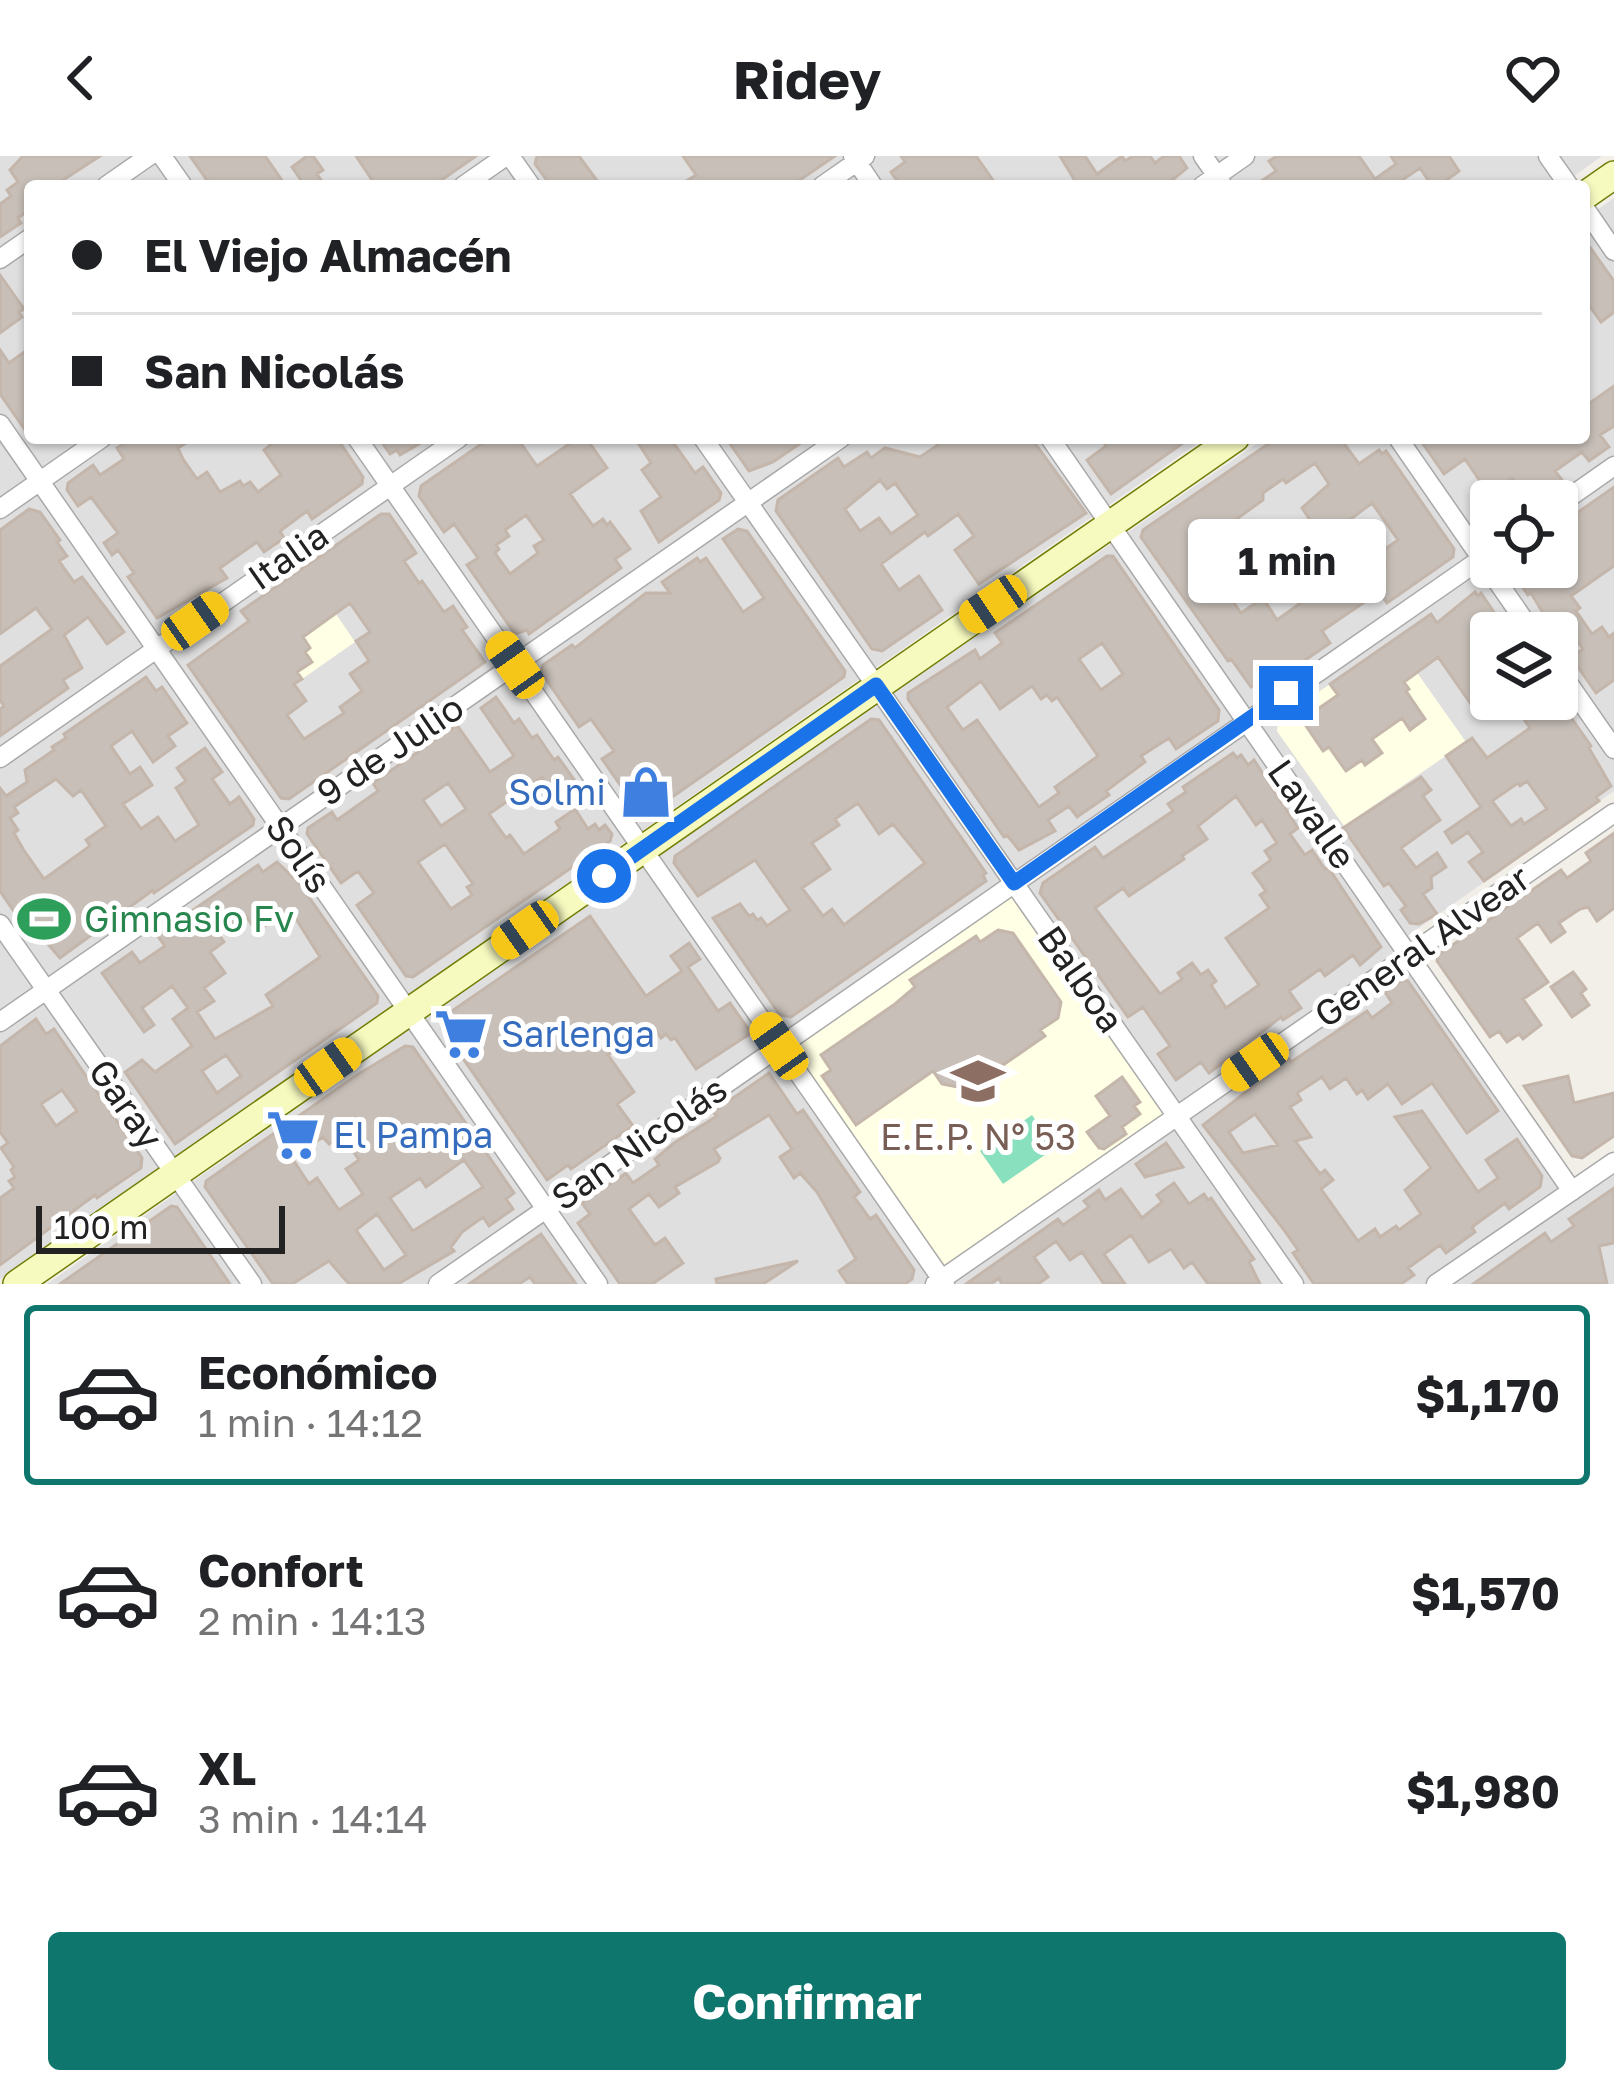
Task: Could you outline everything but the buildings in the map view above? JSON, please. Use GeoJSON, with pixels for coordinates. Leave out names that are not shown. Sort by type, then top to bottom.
{"type":"FeatureCollection","features":[{"type":"Feature","properties":{"kind":"main road"},"geometry":{"type":"LineString","coordinates":[[17,1284],[1225,444]]}},
{"type":"Feature","properties":{"kind":"street"},"geometry":{"type":"LineString","coordinates":[[115,180],[149,156]]}},
{"type":"Feature","properties":{"kind":"street"},"geometry":{"type":"LineString","coordinates":[[472,180],[508,156],[526,180]]}},
{"type":"Feature","properties":{"kind":"street"},"geometry":{"type":"LineString","coordinates":[[1217,180],[1245,156]]}},
{"type":"Feature","properties":{"kind":"street"},"geometry":{"type":"LineString","coordinates":[[830,180],[858,158]]}},
{"type":"Feature","properties":{"kind":"street"},"geometry":{"type":"LineString","coordinates":[[1590,216],[1614,250]]}},
{"type":"Feature","properties":{"kind":"street","name":"Solís"},"geometry":{"type":"LineString","coordinates":[[0,424],[598,1284]]}},
{"type":"Feature","properties":{"kind":"street"},"geometry":{"type":"LineString","coordinates":[[0,509],[94,444]]}},
{"type":"Feature","properties":{"kind":"street"},"geometry":{"type":"LineString","coordinates":[[361,444],[941,1282]]}},
{"type":"Feature","properties":{"kind":"street","name":"Italia"},"geometry":{"type":"LineString","coordinates":[[0,758],[450,444]]}},
{"type":"Feature","properties":{"kind":"street","name":"Balboa"},"geometry":{"type":"LineString","coordinates":[[708,444],[1294,1284]]}},
{"type":"Feature","properties":{"kind":"street","name":"9 de Julio"},"geometry":{"type":"LineString","coordinates":[[0,1022],[832,444]]}},
{"type":"Feature","properties":{"kind":"street","name":"Lavalle"},"geometry":{"type":"LineString","coordinates":[[1054,444],[1572,1191]]}},
{"type":"Feature","properties":{"kind":"street"},"geometry":{"type":"LineString","coordinates":[[1403,444],[1470,534]]}},
{"type":"Feature","properties":{"kind":"street"},"geometry":{"type":"LineString","coordinates":[[1578,491],[1614,466]]}},
{"type":"Feature","properties":{"kind":"street","name":"San Nicolás"},"geometry":{"type":"LineString","coordinates":[[438,1284],[1470,566]]}},
{"type":"Feature","properties":{"kind":"street"},"geometry":{"type":"LineString","coordinates":[[1578,697],[1614,749]]}},
{"type":"Feature","properties":{"kind":"street","name":"General Alvear"},"geometry":{"type":"LineString","coordinates":[[941,1282],[1614,813]]}},
{"type":"Feature","properties":{"kind":"street","name":"Garay"},"geometry":{"type":"LineString","coordinates":[[0,924],[252,1284]]}},
{"type":"Feature","properties":{"kind":"street"},"geometry":{"type":"LineString","coordinates":[[1436,1284],[1614,1162]]}},
{"type":"Feature","properties":{"kind":"shaded area"},"geometry":{"type":"Polygon","coordinates":[[[0,156],[1602,156],[1568,180],[24,180],[24,444],[1196,444],[0,1279],[0,156]]]}},
{"type":"Feature","properties":{"kind":"shaded area"},"geometry":{"type":"Polygon","coordinates":[[[1614,198],[1614,791],[1392,947],[1570,1204],[1614,1175],[1614,1284],[47,1284],[638,869],[1256,444],[1590,444],[1590,215],[1614,198]]]}},
{"type":"Feature","properties":{"kind":"shaded area"},"geometry":{"type":"Polygon","coordinates":[[[304,567],[355,642],[302,679],[249,605],[304,567]]]}},
{"type":"Feature","properties":{"kind":"shaded area"},"geometry":{"type":"Polygon","coordinates":[[[1394,640],[1466,742],[1344,826],[1277,731],[1278,720],[1394,640]]]}},
{"type":"Feature","properties":{"kind":"shaded area","name":"E.E.P. N° 53"},"geometry":{"type":"Polygon","coordinates":[[[1014,883],[1177,1116],[942,1279],[779,1045],[1014,883]]]}},
{"type":"Feature","properties":{"kind":"green space"},"geometry":{"type":"Polygon","coordinates":[[[1032,1115],[1055,1148],[1003,1184],[980,1151],[1032,1115]]]}},
{"type":"Feature","properties":{"kind":"place","name":"Solmi"},"geometry":{"type":"Point","coordinates":[646,792]}},
{"type":"Feature","properties":{"kind":"place","name":"Gimnasio Fv"},"geometry":{"type":"Point","coordinates":[44,919]}},
{"type":"Feature","properties":{"kind":"place","name":"Sarlenga"},"geometry":{"type":"Point","coordinates":[461,1034]}},
{"type":"Feature","properties":{"kind":"place","name":"E.E.P. N° 53"},"geometry":{"type":"Point","coordinates":[978,1081]}},
{"type":"Feature","properties":{"kind":"place","name":"El Pampa"},"geometry":{"type":"Point","coordinates":[293,1135]}},
{"type":"Feature","properties":{"kind":"route"},"geometry":{"type":"LineString","coordinates":[[604,876],[876,685],[1014,883],[1286,693]]}}]}
